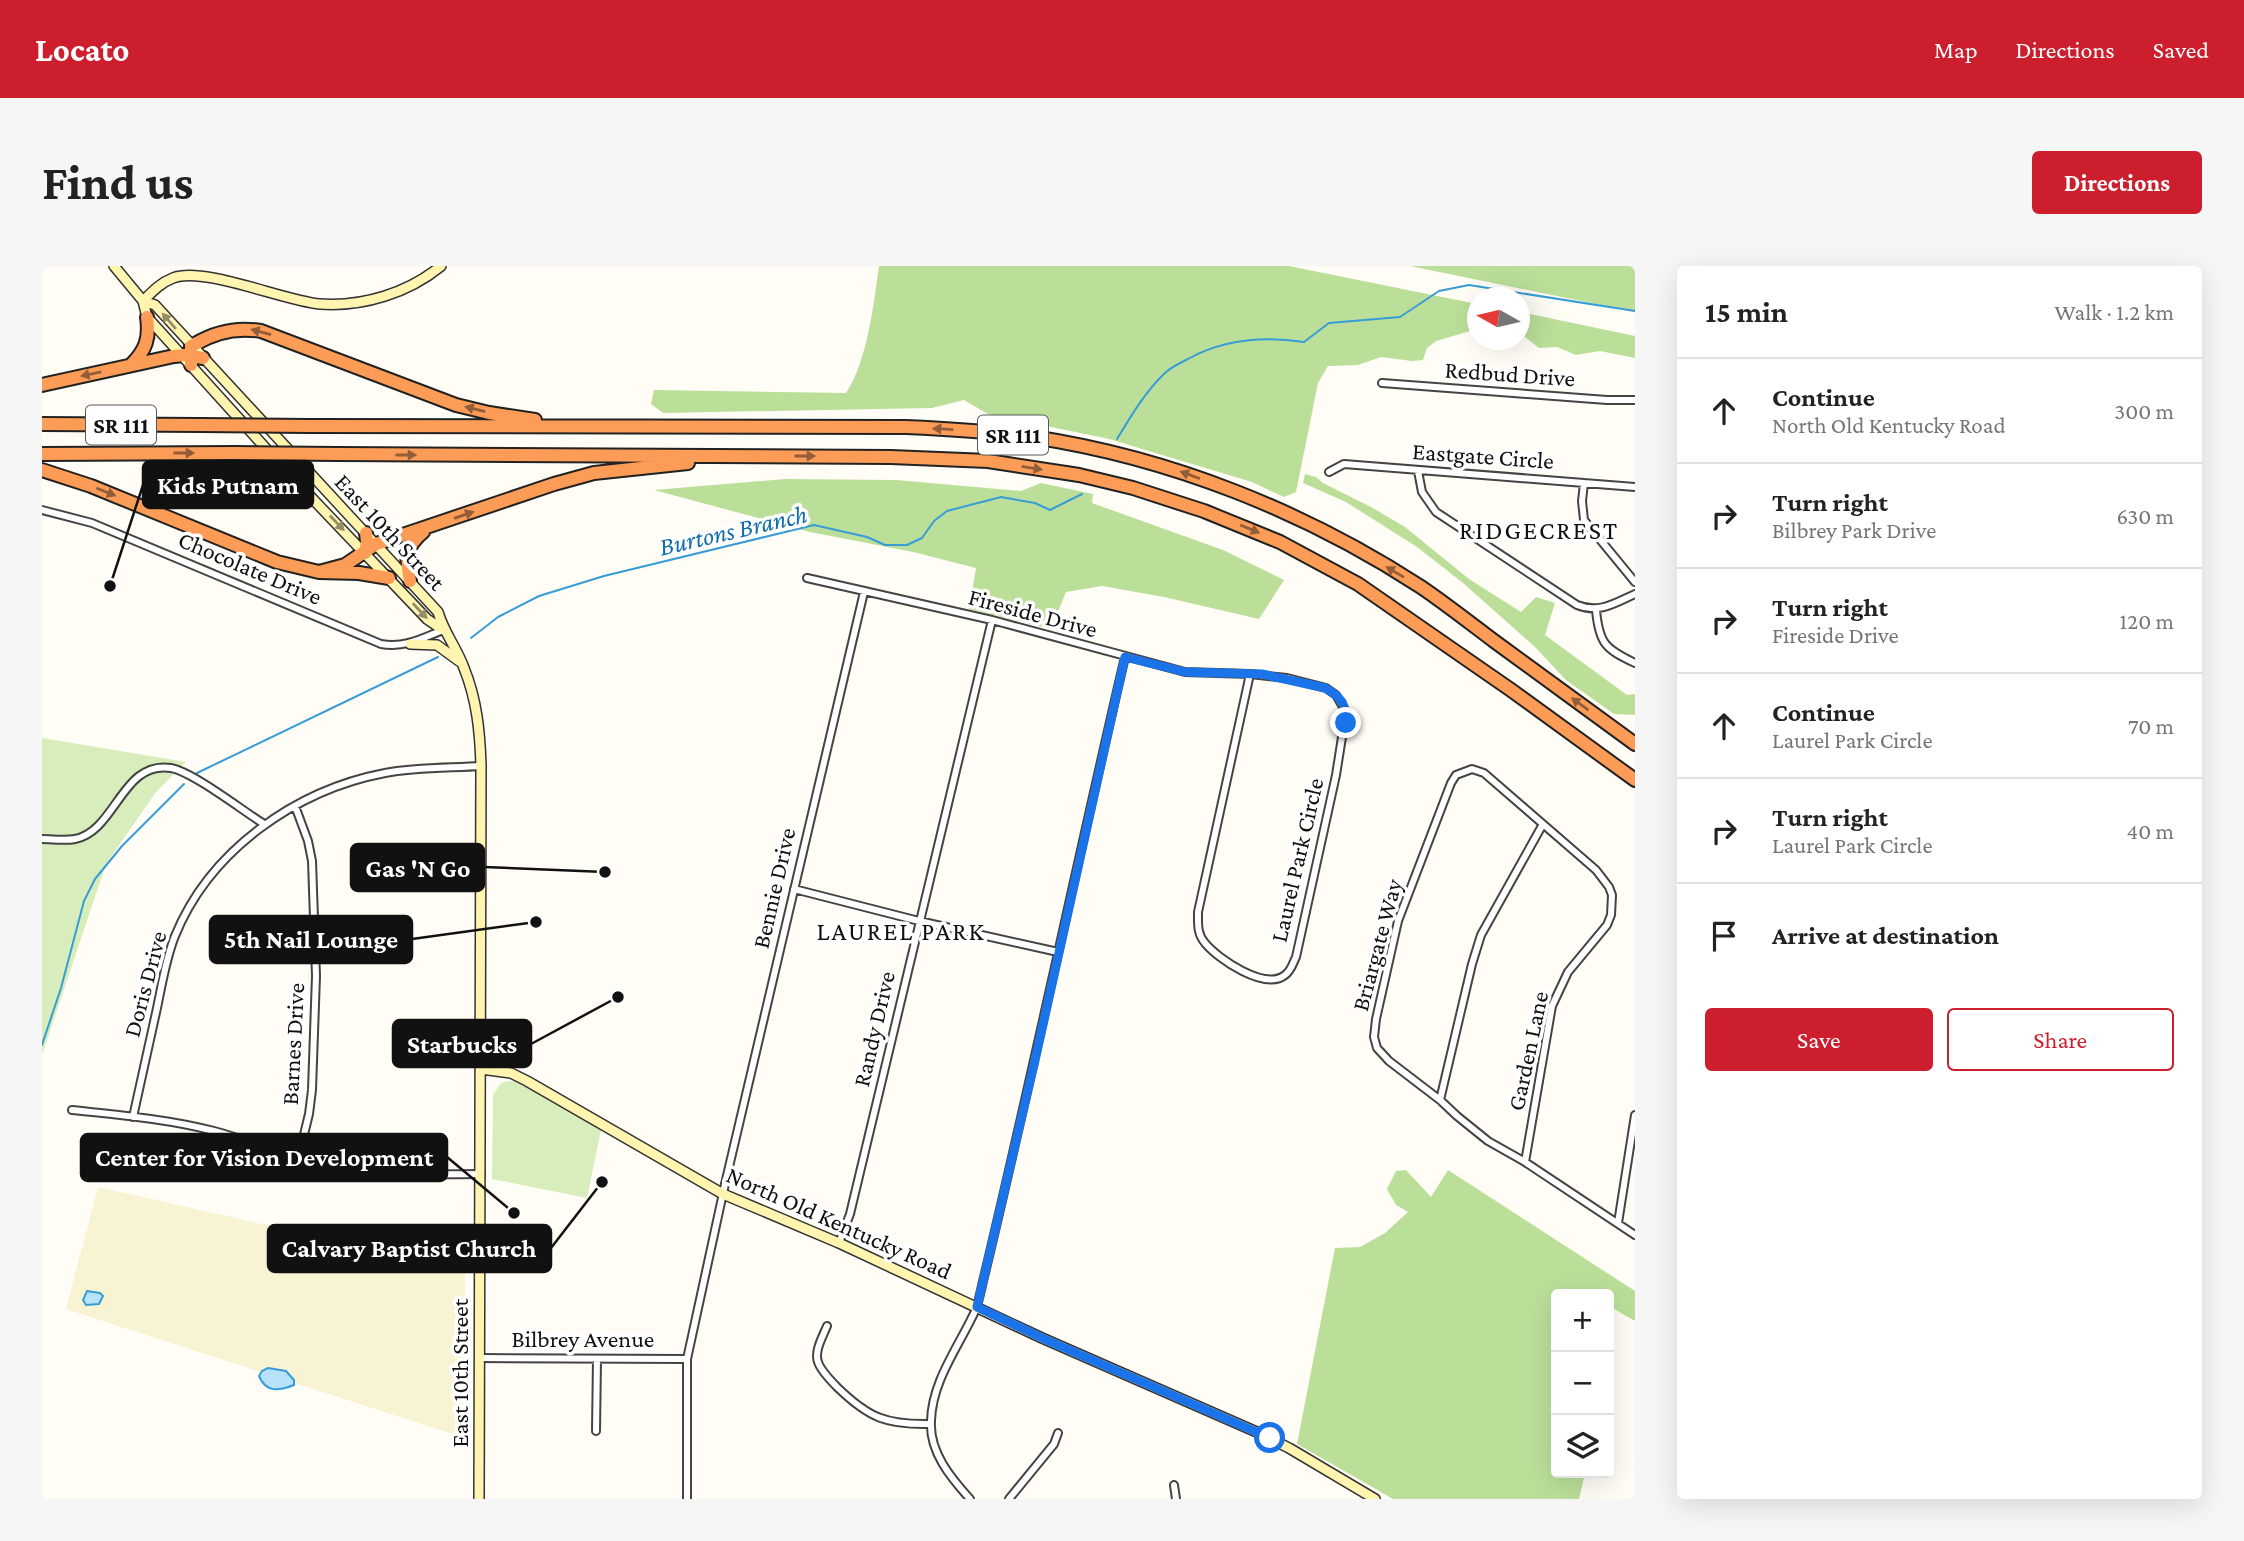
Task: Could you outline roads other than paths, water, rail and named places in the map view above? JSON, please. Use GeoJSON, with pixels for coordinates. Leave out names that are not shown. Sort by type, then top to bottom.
{"type":"FeatureCollection","features":[{"type":"Feature","properties":{"kind":"highway"},"geometry":{"type":"LineString","coordinates":[[131,365],[146,345],[149,332],[147,317]]}},
{"type":"Feature","properties":{"kind":"highway"},"geometry":{"type":"LineString","coordinates":[[42,385],[131,365],[192,356],[204,338],[231,330],[248,329],[261,331],[456,405],[489,413],[565,422],[664,427]]}},
{"type":"Feature","properties":{"kind":"highway","name":"SR 111"},"geometry":{"type":"LineString","coordinates":[[42,425],[906,427],[972,430],[1091,448],[1174,469],[1267,504],[1366,554],[1422,588],[1635,744]]}},
{"type":"Feature","properties":{"kind":"highway","name":"SR 111"},"geometry":{"type":"LineString","coordinates":[[42,454],[891,457],[988,461],[1080,475],[1204,510],[1280,541],[1358,584],[1635,780]]}},
{"type":"Feature","properties":{"kind":"highway"},"geometry":{"type":"LineString","coordinates":[[319,572],[345,565],[376,544],[594,473],[758,456]]}},
{"type":"Feature","properties":{"kind":"highway"},"geometry":{"type":"LineString","coordinates":[[42,470],[91,486],[277,562],[319,572],[359,573],[389,578]]}},
{"type":"Feature","properties":{"kind":"highway"},"geometry":{"type":"LineString","coordinates":[[411,581],[408,553],[414,539],[427,528]]}},
{"type":"Feature","properties":{"kind":"highway"},"geometry":{"type":"LineString","coordinates":[[365,553],[366,533]]}},
{"type":"Feature","properties":{"kind":"main road"},"geometry":{"type":"LineString","coordinates":[[114,266],[143,301],[155,305],[192,356]]}},
{"type":"Feature","properties":{"kind":"main road"},"geometry":{"type":"LineString","coordinates":[[143,301],[156,287],[175,277],[196,276],[319,304],[354,302],[394,293],[416,284],[441,266]]}},
{"type":"Feature","properties":{"kind":"main road","name":"East 10th Street"},"geometry":{"type":"LineString","coordinates":[[143,301],[147,317],[276,437],[439,612],[443,630],[465,669],[475,702],[481,766],[479,1499]]}},
{"type":"Feature","properties":{"kind":"main road","name":"East 10th Street"},"geometry":{"type":"LineString","coordinates":[[192,356],[289,474],[427,619],[443,630]]}},
{"type":"Feature","properties":{"kind":"main road"},"geometry":{"type":"LineString","coordinates":[[411,644],[437,645],[458,659],[465,669]]}},
{"type":"Feature","properties":{"kind":"main road","name":"North Old Kentucky Road"},"geometry":{"type":"LineString","coordinates":[[481,1069],[511,1073],[723,1194],[839,1242],[1042,1338],[1259,1433],[1375,1499]]}},
{"type":"Feature","properties":{"kind":"street","name":"Redbud Drive"},"geometry":{"type":"LineString","coordinates":[[1382,383],[1635,400]]}},
{"type":"Feature","properties":{"kind":"street","name":"Eastgate Circle"},"geometry":{"type":"LineString","coordinates":[[1329,471],[1344,464],[1635,487]]}},
{"type":"Feature","properties":{"kind":"street"},"geometry":{"type":"LineString","coordinates":[[1418,471],[1422,492],[1436,512],[1577,605],[1596,610],[1635,594]]}},
{"type":"Feature","properties":{"kind":"street"},"geometry":{"type":"LineString","coordinates":[[1584,483],[1584,520],[1635,582]]}},
{"type":"Feature","properties":{"kind":"street","name":"Chocolate Drive"},"geometry":{"type":"LineString","coordinates":[[42,510],[92,523],[381,643],[395,646],[411,644],[443,630]]}},
{"type":"Feature","properties":{"kind":"street","name":"Fireside Drive"},"geometry":{"type":"LineString","coordinates":[[807,578],[992,620],[1185,672],[1250,674]]}},
{"type":"Feature","properties":{"kind":"street","name":"Bennie Drive"},"geometry":{"type":"LineString","coordinates":[[687,1499],[687,1359],[864,592]]}},
{"type":"Feature","properties":{"kind":"street"},"geometry":{"type":"LineString","coordinates":[[1596,610],[1598,629],[1604,645],[1635,663]]}},
{"type":"Feature","properties":{"kind":"street","name":"Randy Drive"},"geometry":{"type":"LineString","coordinates":[[839,1242],[850,1214],[992,620]]}},
{"type":"Feature","properties":{"kind":"street"},"geometry":{"type":"LineString","coordinates":[[971,1499],[943,1466],[930,1424],[932,1408],[940,1381],[977,1307],[1125,657]]}},
{"type":"Feature","properties":{"kind":"street","name":"Laurel Park Circle"},"geometry":{"type":"LineString","coordinates":[[1250,674],[1287,678],[1325,688],[1336,695],[1346,712],[1336,775],[1296,957],[1286,975],[1266,980],[1234,967],[1204,943],[1198,930],[1198,912],[1250,674]]}},
{"type":"Feature","properties":{"kind":"street","name":"Doris Drive"},"geometry":{"type":"LineString","coordinates":[[133,1117],[164,970],[175,937],[191,903],[225,860],[264,824],[295,806],[345,784],[388,772],[481,766]]}},
{"type":"Feature","properties":{"kind":"street"},"geometry":{"type":"LineString","coordinates":[[42,839],[73,840],[88,833],[102,822],[132,782],[156,769],[170,768],[197,780],[264,824]]}},
{"type":"Feature","properties":{"kind":"street","name":"Briargate Way"},"geometry":{"type":"LineString","coordinates":[[1543,824],[1484,773],[1472,769],[1456,775],[1398,921],[1374,1037],[1377,1048],[1389,1061],[1489,1141],[1635,1235]]}},
{"type":"Feature","properties":{"kind":"street","name":"Barnes Drive"},"geometry":{"type":"LineString","coordinates":[[295,806],[312,861],[316,976],[312,1090],[298,1159]]}},
{"type":"Feature","properties":{"kind":"street"},"geometry":{"type":"LineString","coordinates":[[1440,1100],[1480,935],[1543,824]]}},
{"type":"Feature","properties":{"kind":"street","name":"Garden Lane"},"geometry":{"type":"LineString","coordinates":[[1525,1162],[1552,1006],[1568,972],[1607,925],[1613,905],[1609,887],[1596,870],[1543,824]]}},
{"type":"Feature","properties":{"kind":"street"},"geometry":{"type":"LineString","coordinates":[[794,889],[919,921],[1058,952]]}},
{"type":"Feature","properties":{"kind":"street"},"geometry":{"type":"LineString","coordinates":[[72,1110],[176,1123],[216,1131],[298,1159],[359,1172],[481,1174]]}},
{"type":"Feature","properties":{"kind":"street"},"geometry":{"type":"LineString","coordinates":[[1618,1223],[1635,1115]]}},
{"type":"Feature","properties":{"kind":"street"},"geometry":{"type":"LineString","coordinates":[[827,1326],[817,1353],[818,1363],[845,1395],[866,1412],[889,1422],[930,1424]]}},
{"type":"Feature","properties":{"kind":"street","name":"Bilbrey Avenue"},"geometry":{"type":"LineString","coordinates":[[479,1358],[687,1359]]}},
{"type":"Feature","properties":{"kind":"street"},"geometry":{"type":"LineString","coordinates":[[596,1431],[597,1359]]}},
{"type":"Feature","properties":{"kind":"street"},"geometry":{"type":"LineString","coordinates":[[1009,1499],[1054,1444],[1058,1433]]}},
{"type":"Feature","properties":{"kind":"street"},"geometry":{"type":"LineString","coordinates":[[1174,1485],[1176,1499]]}},
{"type":"Feature","properties":{"kind":"water"},"geometry":{"type":"Polygon","coordinates":[[[87,1291],[103,1296],[99,1304],[86,1305],[83,1300],[87,1291]]]}},
{"type":"Feature","properties":{"kind":"water"},"geometry":{"type":"Polygon","coordinates":[[[268,1368],[286,1371],[294,1380],[294,1385],[283,1389],[269,1388],[259,1376],[268,1368]]]}},
{"type":"Feature","properties":{"kind":"waterway","name":"Burtons Branch"},"geometry":{"type":"LineString","coordinates":[[1117,439],[1158,380],[1173,367],[1202,352],[1230,343],[1259,339],[1304,342],[1329,323],[1400,317],[1439,291],[1469,285],[1635,311]]}},
{"type":"Feature","properties":{"kind":"waterway","name":"Burtons Branch"},"geometry":{"type":"LineString","coordinates":[[471,638],[498,617],[539,596],[604,576],[814,525],[867,537],[885,545],[907,545],[922,538],[934,521],[947,511],[1001,497],[1035,503],[1050,510],[1082,494]]}},
{"type":"Feature","properties":{"kind":"waterway","name":"Burtons Branch"},"geometry":{"type":"LineString","coordinates":[[197,773],[438,657]]}},
{"type":"Feature","properties":{"kind":"waterway","name":"Burtons Branch"},"geometry":{"type":"LineString","coordinates":[[42,1045],[61,988],[84,901],[95,879],[122,846],[184,784]]}},
{"type":"Feature","properties":{"kind":"place","name":"Kids Putnam"},"geometry":{"type":"Point","coordinates":[110,586]}},
{"type":"Feature","properties":{"kind":"place","name":"Gas 'N Go"},"geometry":{"type":"Point","coordinates":[605,872]}},
{"type":"Feature","properties":{"kind":"place","name":"5th Nail Lounge"},"geometry":{"type":"Point","coordinates":[536,922]}},
{"type":"Feature","properties":{"kind":"place","name":"Starbucks"},"geometry":{"type":"Point","coordinates":[618,997]}},
{"type":"Feature","properties":{"kind":"place","name":"Calvary Baptist Church"},"geometry":{"type":"Point","coordinates":[602,1182]}},
{"type":"Feature","properties":{"kind":"place","name":"Center for Vision Development"},"geometry":{"type":"Point","coordinates":[514,1213]}},
{"type":"Feature","properties":{"kind":"district","name":"RIDGECREST"},"geometry":{"type":"Point","coordinates":[1539,530]}},
{"type":"Feature","properties":{"kind":"district","name":"LAUREL PARK"},"geometry":{"type":"Point","coordinates":[901,931]}}]}
